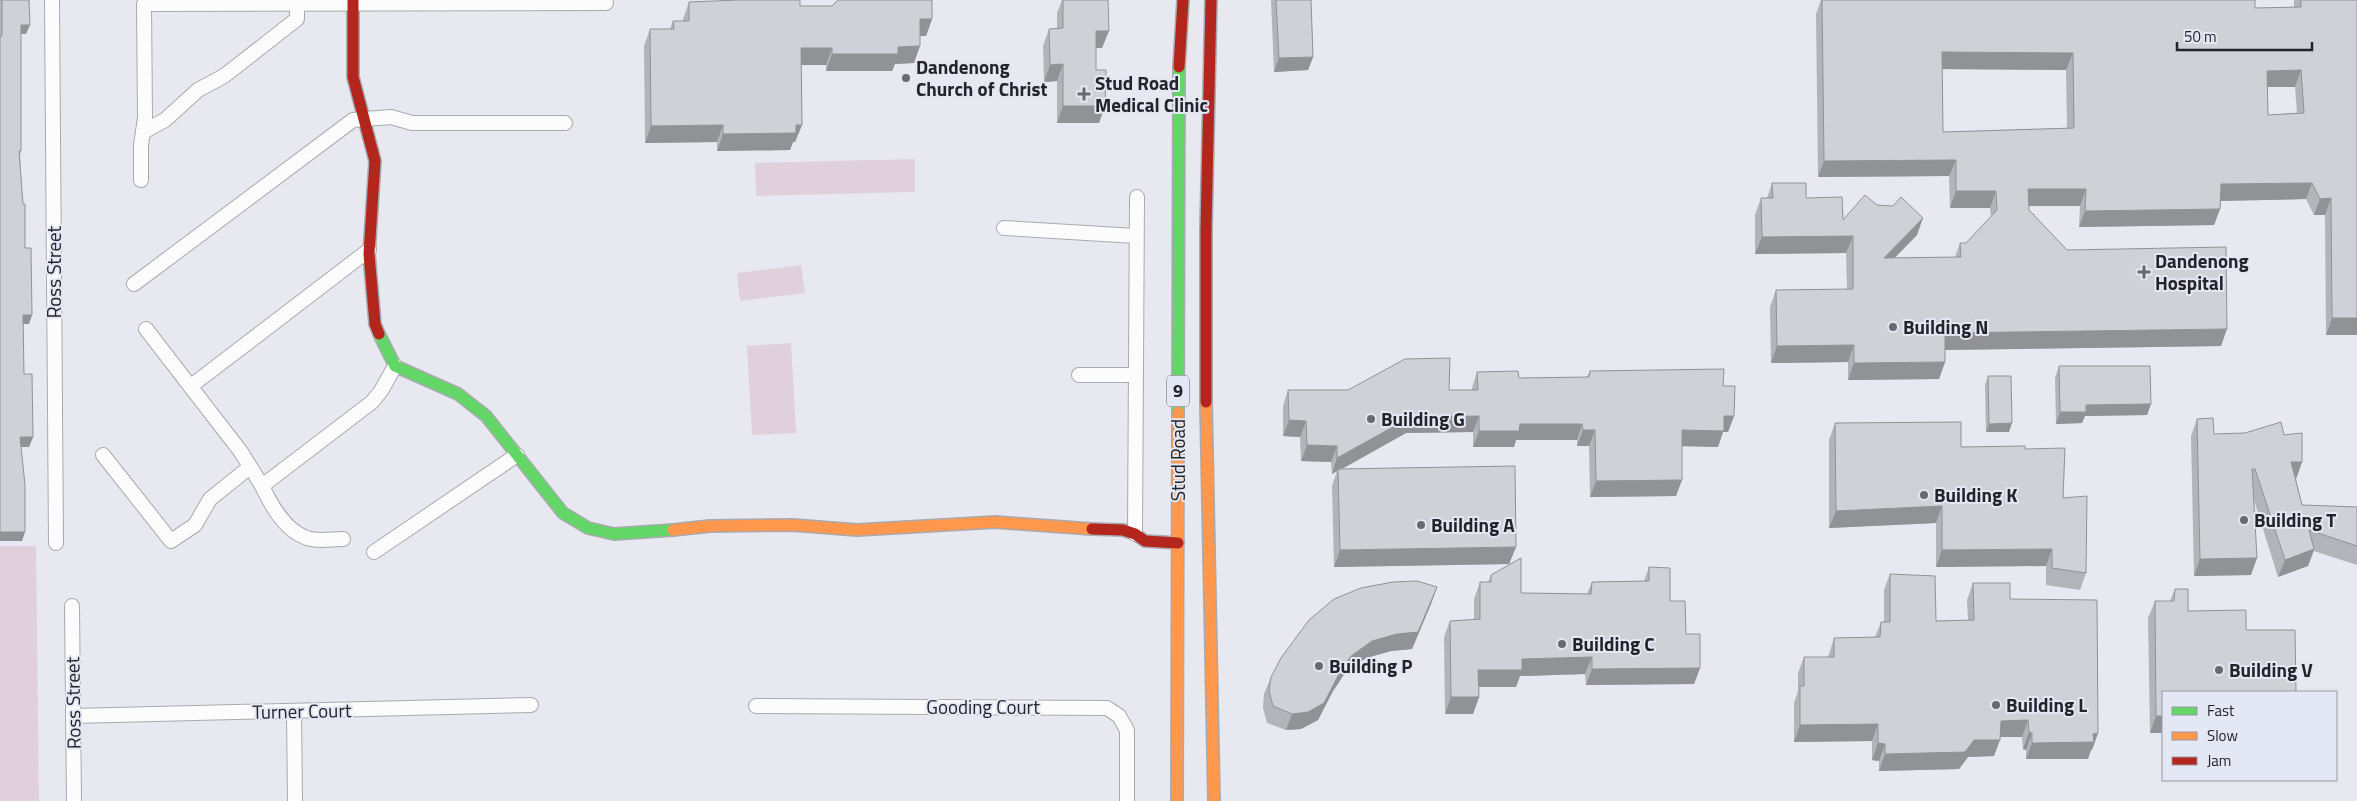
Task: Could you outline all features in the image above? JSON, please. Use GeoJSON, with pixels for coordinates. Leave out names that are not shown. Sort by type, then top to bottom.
{"type":"FeatureCollection","features":[{"type":"Feature","properties":{"kind":"main road","name":"Stud Road"},"geometry":{"type":"LineString","coordinates":[[1177,801],[1179,64],[1183,0]]}},
{"type":"Feature","properties":{"kind":"main road","name":"Stud Road"},"geometry":{"type":"LineString","coordinates":[[1211,0],[1206,229],[1206,377],[1214,801]]}},
{"type":"Feature","properties":{"kind":"main road"},"geometry":{"type":"LineString","coordinates":[[353,2],[353,77],[375,161],[370,250],[375,324],[384,346],[395,366],[442,385],[464,398],[486,416],[563,513],[588,528],[614,534],[652,533],[710,526],[794,525],[857,530],[994,522],[1033,524],[1071,529],[1123,530],[1135,534],[1145,541],[1178,543]]}},
{"type":"Feature","properties":{"kind":"street","name":"Ross Street"},"geometry":{"type":"LineString","coordinates":[[52,0],[56,543]]}},
{"type":"Feature","properties":{"kind":"street"},"geometry":{"type":"LineString","coordinates":[[141,180],[144,4],[353,2],[606,3]]}},
{"type":"Feature","properties":{"kind":"street"},"geometry":{"type":"LineString","coordinates":[[143,132],[165,120],[198,90],[224,76],[297,19],[297,4]]}},
{"type":"Feature","properties":{"kind":"street"},"geometry":{"type":"LineString","coordinates":[[134,284],[353,120],[391,117],[412,123],[565,122]]}},
{"type":"Feature","properties":{"kind":"street"},"geometry":{"type":"LineString","coordinates":[[1135,534],[1134,375],[1137,197]]}},
{"type":"Feature","properties":{"kind":"street"},"geometry":{"type":"LineString","coordinates":[[1004,228],[1136,236]]}},
{"type":"Feature","properties":{"kind":"street"},"geometry":{"type":"LineString","coordinates":[[191,386],[370,250]]}},
{"type":"Feature","properties":{"kind":"street"},"geometry":{"type":"LineString","coordinates":[[146,329],[241,452],[269,501],[292,531],[309,539],[343,539]]}},
{"type":"Feature","properties":{"kind":"street"},"geometry":{"type":"LineString","coordinates":[[262,486],[372,402],[381,391],[395,366]]}},
{"type":"Feature","properties":{"kind":"street"},"geometry":{"type":"LineString","coordinates":[[1079,375],[1134,375]]}},
{"type":"Feature","properties":{"kind":"street"},"geometry":{"type":"LineString","coordinates":[[103,455],[170,541],[195,525],[210,498],[250,467]]}},
{"type":"Feature","properties":{"kind":"street"},"geometry":{"type":"LineString","coordinates":[[374,552],[517,455]]}},
{"type":"Feature","properties":{"kind":"street","name":"Ross Street"},"geometry":{"type":"LineString","coordinates":[[72,606],[74,801]]}},
{"type":"Feature","properties":{"kind":"street","name":"Turner Court"},"geometry":{"type":"LineString","coordinates":[[73,716],[531,705]]}},
{"type":"Feature","properties":{"kind":"street","name":"Gooding Court"},"geometry":{"type":"LineString","coordinates":[[756,706],[1107,708],[1119,716],[1127,730],[1127,801]]}},
{"type":"Feature","properties":{"kind":"street"},"geometry":{"type":"LineString","coordinates":[[294,711],[295,801]]}},
{"type":"Feature","properties":{"kind":"shaded area"},"geometry":{"type":"Polygon","coordinates":[[[915,159],[915,192],[756,196],[755,163],[915,159]]]}},
{"type":"Feature","properties":{"kind":"shaded area"},"geometry":{"type":"Polygon","coordinates":[[[801,265],[805,293],[740,301],[737,273],[801,265]]]}},
{"type":"Feature","properties":{"kind":"shaded area"},"geometry":{"type":"Polygon","coordinates":[[[791,343],[796,433],[752,435],[747,346],[791,343]]]}},
{"type":"Feature","properties":{"kind":"shaded area"},"geometry":{"type":"Polygon","coordinates":[[[0,546],[36,546],[39,801],[0,801],[0,546]]]}},
{"type":"Feature","properties":{"kind":"building"},"geometry":{"type":"Polygon","coordinates":[[[2,0],[29,0],[30,25],[21,25],[21,151],[19,151],[23,204],[25,204],[25,248],[31,248],[32,315],[23,315],[24,374],[32,374],[33,437],[20,437],[25,485],[25,532],[0,532],[0,36],[2,36],[2,0]]]}},
{"type":"Feature","properties":{"kind":"building"},"geometry":{"type":"Polygon","coordinates":[[[800,0],[800,6],[832,6],[838,0],[932,0],[932,19],[920,19],[920,46],[898,47],[898,54],[832,54],[832,48],[801,48],[802,125],[796,125],[796,133],[723,134],[723,125],[651,126],[650,29],[674,29],[673,21],[689,21],[689,2],[800,0]]]}},
{"type":"Feature","properties":{"kind":"building"},"geometry":{"type":"Polygon","coordinates":[[[1063,0],[1108,0],[1109,31],[1096,31],[1096,70],[1106,70],[1105,106],[1063,106],[1063,64],[1050,65],[1049,29],[1063,28],[1063,0]]]}},
{"type":"Feature","properties":{"kind":"building"},"geometry":{"type":"Polygon","coordinates":[[[1276,0],[1311,0],[1313,57],[1279,58],[1276,0]]]}},
{"type":"Feature","properties":{"kind":"building","name":"Dandenong Hospital"},"geometry":{"type":"Polygon","coordinates":[[[1822,0],[2255,0],[2255,8],[2301,7],[2301,0],[2357,0],[2357,318],[2332,318],[2331,198],[2320,199],[2312,183],[2221,184],[2220,209],[2085,211],[2086,189],[2028,189],[2029,210],[2067,250],[2226,247],[2227,329],[1945,333],[1945,362],[1854,363],[1854,345],[1777,346],[1776,290],[1853,289],[1853,236],[1762,237],[1761,198],[1773,198],[1772,183],[1806,183],[1806,198],[1842,197],[1843,220],[1865,195],[1877,205],[1893,206],[1901,197],[1923,218],[1884,258],[1961,257],[1960,243],[1966,243],[1997,210],[1996,191],[1956,191],[1956,160],[1824,161],[1822,0]],[[1942,52],[1943,132],[2074,128],[2073,53],[1942,52]],[[2301,70],[2267,71],[2268,115],[2304,113],[2301,70]]]}},
{"type":"Feature","properties":{"kind":"building"},"geometry":{"type":"Polygon","coordinates":[[[1450,358],[1449,390],[1478,390],[1477,372],[1518,371],[1519,378],[1589,377],[1590,371],[1724,369],[1723,386],[1735,386],[1734,416],[1724,416],[1724,431],[1682,430],[1682,480],[1596,481],[1595,430],[1583,430],[1582,424],[1520,424],[1519,431],[1479,431],[1479,416],[1411,417],[1337,458],[1337,446],[1307,445],[1306,421],[1289,420],[1288,390],[1348,390],[1405,359],[1450,358]]]}},
{"type":"Feature","properties":{"kind":"building"},"geometry":{"type":"Polygon","coordinates":[[[2059,366],[2150,366],[2151,404],[2086,405],[2086,412],[2060,412],[2059,366]]]}},
{"type":"Feature","properties":{"kind":"building"},"geometry":{"type":"Polygon","coordinates":[[[1988,376],[2011,376],[2012,423],[1989,424],[1988,376]]]}},
{"type":"Feature","properties":{"kind":"building","name":"Building T"},"geometry":{"type":"Polygon","coordinates":[[[2213,418],[2214,434],[2245,433],[2281,422],[2284,435],[2302,433],[2302,462],[2291,462],[2302,505],[2357,507],[2357,546],[2309,530],[2314,549],[2285,560],[2255,469],[2252,469],[2257,558],[2200,559],[2197,419],[2213,418]]]}},
{"type":"Feature","properties":{"kind":"building","name":"Building K"},"geometry":{"type":"Polygon","coordinates":[[[1961,422],[1961,447],[2025,446],[2025,449],[2065,448],[2063,498],[2087,496],[2086,573],[2052,568],[2052,549],[1942,550],[1942,506],[1836,511],[1835,423],[1961,422]]]}},
{"type":"Feature","properties":{"kind":"building","name":"Building A"},"geometry":{"type":"Polygon","coordinates":[[[1515,466],[1516,547],[1340,550],[1338,469],[1515,466]]]}},
{"type":"Feature","properties":{"kind":"building","name":"Building C"},"geometry":{"type":"Polygon","coordinates":[[[1521,558],[1521,593],[1591,594],[1592,582],[1649,581],[1649,567],[1670,568],[1670,601],[1685,601],[1686,634],[1700,634],[1700,668],[1592,669],[1592,657],[1522,659],[1522,670],[1478,670],[1479,697],[1451,697],[1450,621],[1480,619],[1480,582],[1491,582],[1491,575],[1521,558]]]}},
{"type":"Feature","properties":{"kind":"building","name":"Building L"},"geometry":{"type":"Polygon","coordinates":[[[1890,574],[1935,576],[1936,621],[1974,620],[1973,583],[2010,583],[2010,599],[2097,600],[2098,733],[2093,734],[2094,742],[2032,743],[2032,733],[2029,732],[2028,720],[2001,721],[2000,740],[1974,740],[1965,752],[1885,754],[1885,744],[1878,743],[1878,724],[1800,725],[1800,686],[1804,686],[1804,657],[1834,657],[1834,638],[1880,637],[1881,622],[1890,622],[1890,574]]]}},
{"type":"Feature","properties":{"kind":"building","name":"Building P"},"geometry":{"type":"Polygon","coordinates":[[[1417,581],[1437,587],[1418,632],[1397,634],[1372,641],[1351,656],[1324,703],[1308,712],[1292,714],[1273,706],[1269,691],[1271,677],[1281,658],[1309,620],[1334,599],[1361,588],[1393,582],[1417,581]]]}},
{"type":"Feature","properties":{"kind":"building","name":"Building V"},"geometry":{"type":"Polygon","coordinates":[[[2175,589],[2188,589],[2188,611],[2246,610],[2246,630],[2295,630],[2296,691],[2162,691],[2162,716],[2156,716],[2155,601],[2174,601],[2175,589]]]}},
{"type":"Feature","properties":{"kind":"traffic: fast"},"geometry":{"type":"LineString","coordinates":[[1178,412],[1179,67]]}},
{"type":"Feature","properties":{"kind":"traffic: fast"},"geometry":{"type":"LineString","coordinates":[[379,334],[395,366],[458,394],[486,416],[563,513],[588,528],[614,534],[673,530]]}},
{"type":"Feature","properties":{"kind":"traffic: slow"},"geometry":{"type":"LineString","coordinates":[[1206,402],[1214,801]]}},
{"type":"Feature","properties":{"kind":"traffic: slow"},"geometry":{"type":"LineString","coordinates":[[1177,801],[1178,412]]}},
{"type":"Feature","properties":{"kind":"traffic: slow"},"geometry":{"type":"LineString","coordinates":[[673,530],[710,526],[793,525],[857,530],[995,522],[1092,529]]}},
{"type":"Feature","properties":{"kind":"traffic: jam"},"geometry":{"type":"LineString","coordinates":[[353,0],[353,77],[375,161],[369,254],[375,324],[379,334]]}},
{"type":"Feature","properties":{"kind":"traffic: jam"},"geometry":{"type":"LineString","coordinates":[[1179,67],[1183,0]]}},
{"type":"Feature","properties":{"kind":"traffic: jam"},"geometry":{"type":"LineString","coordinates":[[1206,402],[1206,229],[1211,0]]}},
{"type":"Feature","properties":{"kind":"traffic: jam"},"geometry":{"type":"LineString","coordinates":[[1092,529],[1123,530],[1135,534],[1145,541],[1178,543]]}},
{"type":"Feature","properties":{"kind":"place","name":"Dandenong Church of Christ"},"geometry":{"type":"Point","coordinates":[906,78]}},
{"type":"Feature","properties":{"kind":"place","name":"Stud Road Medical Clinic"},"geometry":{"type":"Point","coordinates":[1084,94]}},
{"type":"Feature","properties":{"kind":"place","name":"Dandenong Hospital"},"geometry":{"type":"Point","coordinates":[2144,272]}},
{"type":"Feature","properties":{"kind":"place","name":"Building N"},"geometry":{"type":"Point","coordinates":[1893,327]}},
{"type":"Feature","properties":{"kind":"place","name":"Building G"},"geometry":{"type":"Point","coordinates":[1371,419]}},
{"type":"Feature","properties":{"kind":"place","name":"Building K"},"geometry":{"type":"Point","coordinates":[1924,495]}},
{"type":"Feature","properties":{"kind":"place","name":"Building T"},"geometry":{"type":"Point","coordinates":[2244,520]}},
{"type":"Feature","properties":{"kind":"place","name":"Building A"},"geometry":{"type":"Point","coordinates":[1421,525]}},
{"type":"Feature","properties":{"kind":"place","name":"Building C"},"geometry":{"type":"Point","coordinates":[1562,644]}},
{"type":"Feature","properties":{"kind":"place","name":"Building P"},"geometry":{"type":"Point","coordinates":[1319,666]}},
{"type":"Feature","properties":{"kind":"place","name":"Building V"},"geometry":{"type":"Point","coordinates":[2219,670]}},
{"type":"Feature","properties":{"kind":"place","name":"Building L"},"geometry":{"type":"Point","coordinates":[1996,705]}}]}
